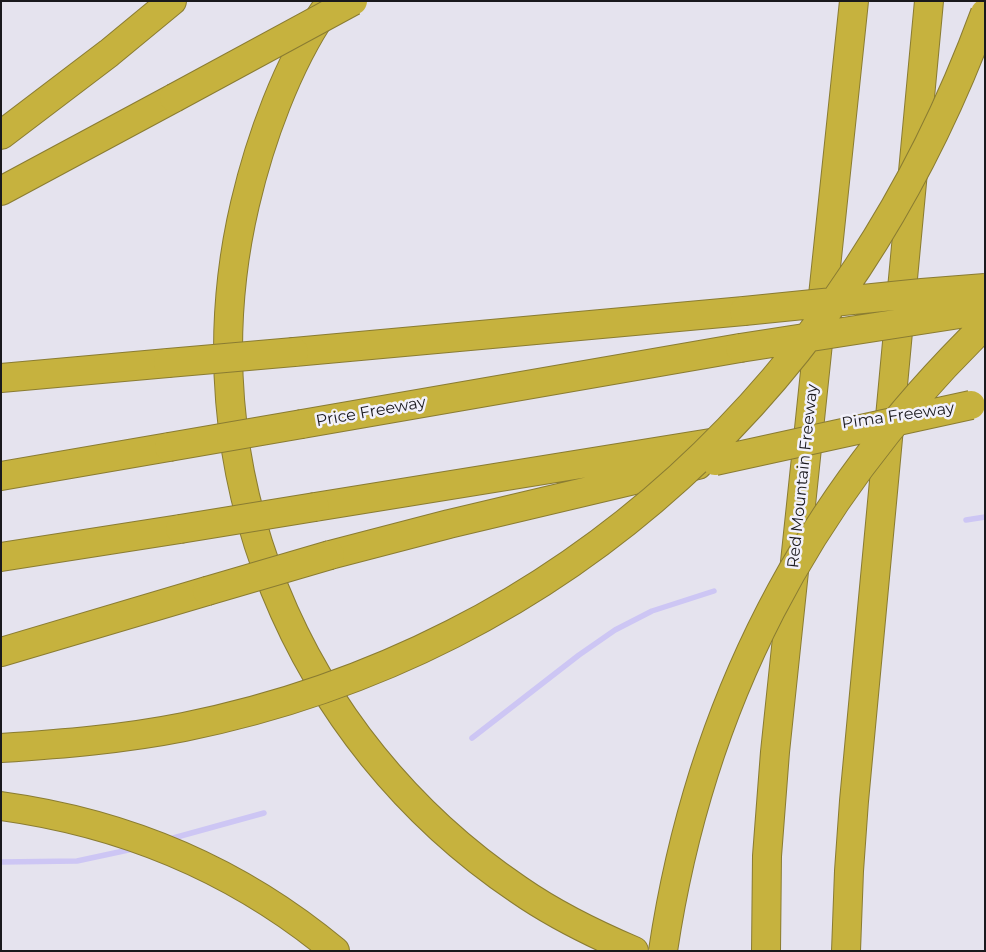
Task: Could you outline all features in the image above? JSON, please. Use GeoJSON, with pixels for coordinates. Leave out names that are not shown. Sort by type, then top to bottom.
{"type":"FeatureCollection","features":[{"type":"Feature","properties":{"kind":"highway"},"geometry":{"type":"LineString","coordinates":[[1,135],[109,53],[172,1]]}},
{"type":"Feature","properties":{"kind":"highway"},"geometry":{"type":"LineString","coordinates":[[330,1],[294,67],[265,134],[248,191],[234,261],[228,343],[232,420],[239,470],[254,530],[277,597],[312,668],[353,732],[402,791],[458,844],[519,891],[563,918],[634,951]]}},
{"type":"Feature","properties":{"kind":"highway"},"geometry":{"type":"LineString","coordinates":[[1,191],[353,1]]}},
{"type":"Feature","properties":{"kind":"highway","name":"Red Mountain Freeway"},"geometry":{"type":"LineString","coordinates":[[766,951],[767,856],[775,752],[854,1]]}},
{"type":"Feature","properties":{"kind":"highway"},"geometry":{"type":"LineString","coordinates":[[846,951],[849,871],[855,792],[929,1]]}},
{"type":"Feature","properties":{"kind":"highway"},"geometry":{"type":"LineString","coordinates":[[1,748],[90,741],[159,731],[245,712],[320,690],[386,664],[448,636],[510,602],[597,545],[653,501],[711,448],[754,404],[820,323],[864,258],[913,175],[959,80],[985,13]]}},
{"type":"Feature","properties":{"kind":"highway"},"geometry":{"type":"LineString","coordinates":[[1,378],[744,311],[922,292],[985,288]]}},
{"type":"Feature","properties":{"kind":"highway","name":"Price Freeway"},"geometry":{"type":"LineString","coordinates":[[1,476],[740,348],[985,310]]}},
{"type":"Feature","properties":{"kind":"highway"},"geometry":{"type":"LineString","coordinates":[[663,951],[682,848],[699,786],[736,684],[778,596],[825,516],[870,453],[917,395],[985,325]]}},
{"type":"Feature","properties":{"kind":"highway","name":"Pima Freeway"},"geometry":{"type":"LineString","coordinates":[[719,451],[978,404]]}},
{"type":"Feature","properties":{"kind":"highway"},"geometry":{"type":"LineString","coordinates":[[1,557],[315,507],[719,451]]}},
{"type":"Feature","properties":{"kind":"highway"},"geometry":{"type":"LineString","coordinates":[[1,652],[330,555],[719,451]]}},
{"type":"Feature","properties":{"kind":"highway"},"geometry":{"type":"LineString","coordinates":[[1,806],[55,815],[115,830],[173,852],[217,872],[259,896],[289,915],[335,951]]}},
{"type":"Feature","properties":{"kind":"waterway"},"geometry":{"type":"LineString","coordinates":[[966,520],[985,517]]}},
{"type":"Feature","properties":{"kind":"waterway"},"geometry":{"type":"LineString","coordinates":[[472,738],[579,655],[615,630],[652,611],[714,591]]}},
{"type":"Feature","properties":{"kind":"waterway"},"geometry":{"type":"LineString","coordinates":[[166,840],[264,813]]}},
{"type":"Feature","properties":{"kind":"waterway"},"geometry":{"type":"LineString","coordinates":[[1,862],[77,861],[133,849]]}}]}
